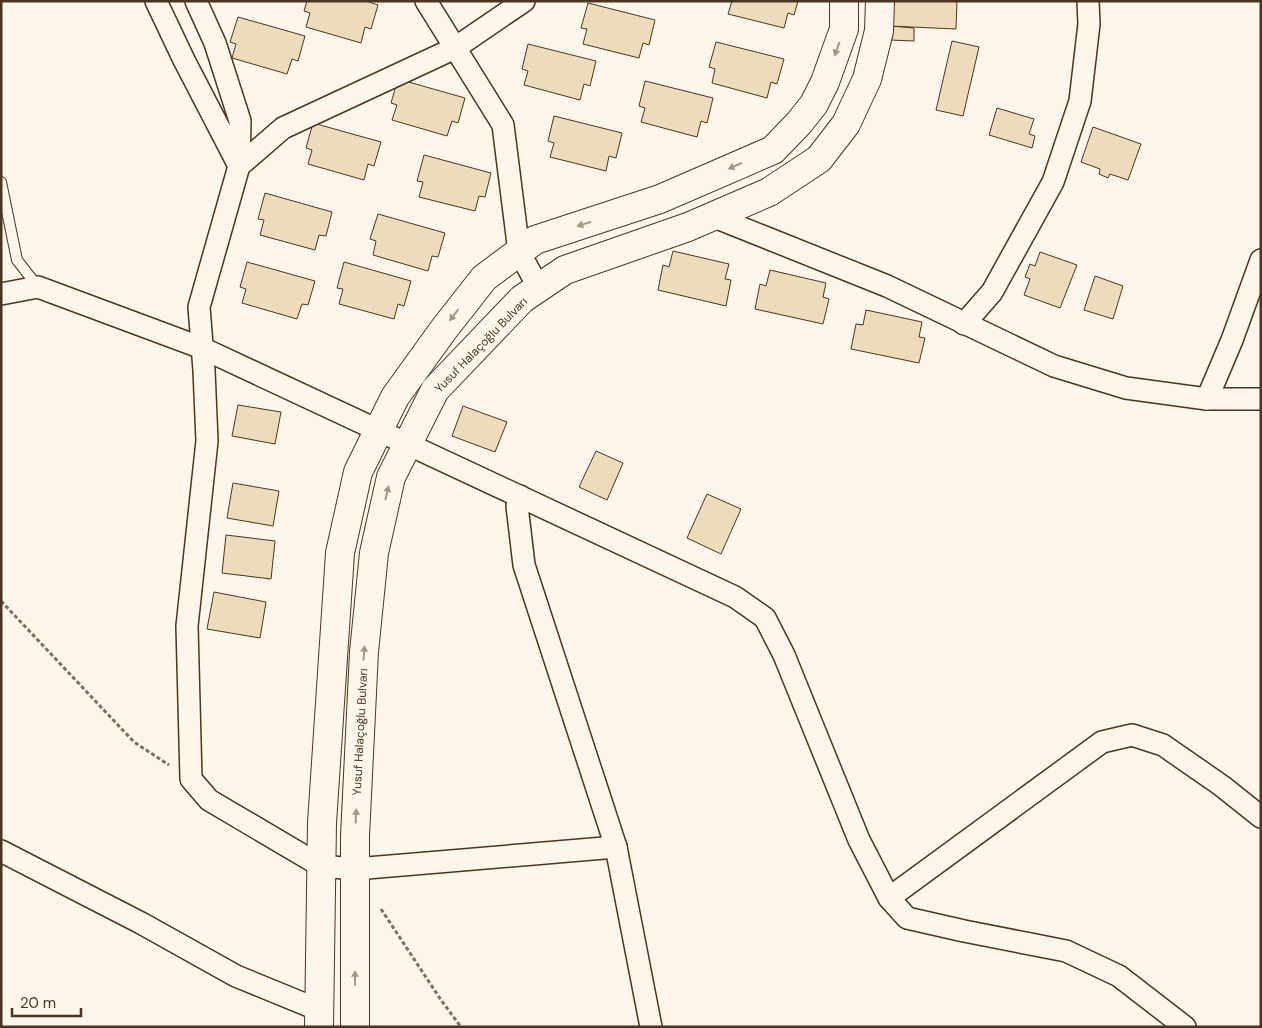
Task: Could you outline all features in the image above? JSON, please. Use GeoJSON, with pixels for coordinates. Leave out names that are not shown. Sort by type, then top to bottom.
{"type":"FeatureCollection","features":[{"type":"Feature","properties":{"kind":"street"},"geometry":{"type":"LineString","coordinates":[[156,1],[239,166]]}},
{"type":"Feature","properties":{"kind":"street"},"geometry":{"type":"LineString","coordinates":[[196,1],[215,43],[240,121],[239,166],[199,307],[207,441],[187,626],[191,779],[209,800],[321,866],[355,869],[616,847]]}},
{"type":"Feature","properties":{"kind":"street"},"geometry":{"type":"LineString","coordinates":[[426,1],[503,125],[519,252],[539,288]]}},
{"type":"Feature","properties":{"kind":"street"},"geometry":{"type":"LineString","coordinates":[[239,166],[283,128],[455,48],[524,1]]}},
{"type":"Feature","properties":{"kind":"street"},"geometry":{"type":"LineString","coordinates":[[1,851],[319,1018],[322,823],[340,553],[358,472],[395,397],[484,278],[535,240],[660,199],[773,150],[814,104],[825,82],[844,29],[844,1]]}},
{"type":"Feature","properties":{"kind":"street","name":"Yusuf Halaçoğlu Bulvarı"},"geometry":{"type":"LineString","coordinates":[[355,1027],[355,836],[364,652],[374,553],[391,477],[435,390],[522,299],[565,270],[688,227],[769,192],[819,159],[846,124],[867,79],[879,31],[880,1]]}},
{"type":"Feature","properties":{"kind":"street"},"geometry":{"type":"LineString","coordinates":[[964,324],[992,292],[1053,182],[1080,101],[1089,24],[1088,1]]}},
{"type":"Feature","properties":{"kind":"street"},"geometry":{"type":"LineString","coordinates":[[712,216],[886,286],[1054,366],[1126,388],[1207,399],[1261,399]]}},
{"type":"Feature","properties":{"kind":"street"},"geometry":{"type":"LineString","coordinates":[[1207,399],[1232,340],[1261,260]]}},
{"type":"Feature","properties":{"kind":"street"},"geometry":{"type":"LineString","coordinates":[[1,294],[38,287],[202,348],[735,598],[765,618],[784,655],[859,840],[889,898],[907,918],[1066,951],[1119,976],[1185,1027]]}},
{"type":"Feature","properties":{"kind":"street"},"geometry":{"type":"LineString","coordinates":[[520,496],[517,506],[524,565],[616,847],[651,1027]]}},
{"type":"Feature","properties":{"kind":"street"},"geometry":{"type":"LineString","coordinates":[[889,898],[1102,742],[1132,735],[1163,745],[1222,786],[1261,817]]}},
{"type":"Feature","properties":{"kind":"lane"},"geometry":{"type":"LineString","coordinates":[[1,182],[17,260],[38,287]]}},
{"type":"Feature","properties":{"kind":"path"},"geometry":{"type":"LineString","coordinates":[[1,601],[134,742],[191,779]]}},
{"type":"Feature","properties":{"kind":"path"},"geometry":{"type":"LineString","coordinates":[[377,902],[460,1027]]}},
{"type":"Feature","properties":{"kind":"building"},"geometry":{"type":"Polygon","coordinates":[[[307,1],[366,1],[378,5],[371,29],[365,27],[361,43],[306,27],[310,13],[304,11],[307,1]]]}},
{"type":"Feature","properties":{"kind":"building"},"geometry":{"type":"Polygon","coordinates":[[[732,1],[798,1],[794,15],[788,13],[784,28],[728,14],[732,1]]]}},
{"type":"Feature","properties":{"kind":"building"},"geometry":{"type":"Polygon","coordinates":[[[891,1],[957,1],[956,29],[890,26],[891,1]]]}},
{"type":"Feature","properties":{"kind":"building"},"geometry":{"type":"Polygon","coordinates":[[[588,3],[655,20],[649,45],[643,43],[639,58],[583,44],[587,29],[581,28],[588,3]]]}},
{"type":"Feature","properties":{"kind":"building"},"geometry":{"type":"Polygon","coordinates":[[[238,17],[305,36],[298,61],[292,59],[287,74],[232,58],[236,44],[230,42],[238,17]]]}},
{"type":"Feature","properties":{"kind":"building"},"geometry":{"type":"Polygon","coordinates":[[[890,26],[914,28],[914,41],[890,40],[890,26]]]}},
{"type":"Feature","properties":{"kind":"building"},"geometry":{"type":"Polygon","coordinates":[[[952,41],[979,47],[963,116],[936,110],[952,41]]]}},
{"type":"Feature","properties":{"kind":"building"},"geometry":{"type":"Polygon","coordinates":[[[716,42],[784,59],[777,84],[771,82],[767,98],[712,83],[715,69],[709,67],[716,42]]]}},
{"type":"Feature","properties":{"kind":"building"},"geometry":{"type":"Polygon","coordinates":[[[528,44],[596,61],[590,86],[584,84],[580,100],[524,85],[528,71],[522,69],[528,44]]]}},
{"type":"Feature","properties":{"kind":"building"},"geometry":{"type":"Polygon","coordinates":[[[398,79],[465,98],[458,123],[452,121],[447,136],[392,120],[397,105],[391,103],[398,79]]]}},
{"type":"Feature","properties":{"kind":"building"},"geometry":{"type":"Polygon","coordinates":[[[645,81],[713,98],[707,123],[701,121],[697,137],[641,122],[645,108],[639,106],[645,81]]]}},
{"type":"Feature","properties":{"kind":"building"},"geometry":{"type":"Polygon","coordinates":[[[997,108],[1034,119],[1029,134],[1035,136],[1032,148],[989,135],[997,108]]]}},
{"type":"Feature","properties":{"kind":"building"},"geometry":{"type":"Polygon","coordinates":[[[554,116],[622,133],[616,158],[609,156],[606,171],[550,157],[554,143],[548,141],[554,116]]]}},
{"type":"Feature","properties":{"kind":"building"},"geometry":{"type":"Polygon","coordinates":[[[313,123],[381,142],[374,166],[368,164],[364,180],[308,164],[312,150],[306,148],[313,123]]]}},
{"type":"Feature","properties":{"kind":"building"},"geometry":{"type":"Polygon","coordinates":[[[1093,127],[1141,144],[1128,180],[1110,174],[1108,178],[1099,174],[1100,169],[1081,162],[1093,127]]]}},
{"type":"Feature","properties":{"kind":"building"},"geometry":{"type":"Polygon","coordinates":[[[424,155],[491,173],[485,197],[479,196],[475,211],[419,197],[423,182],[417,181],[424,155]]]}},
{"type":"Feature","properties":{"kind":"building"},"geometry":{"type":"Polygon","coordinates":[[[265,193],[332,212],[326,236],[319,235],[315,250],[260,235],[264,220],[258,219],[265,193]]]}},
{"type":"Feature","properties":{"kind":"building"},"geometry":{"type":"Polygon","coordinates":[[[378,214],[445,233],[438,257],[432,256],[428,271],[373,255],[376,241],[370,239],[378,214]]]}},
{"type":"Feature","properties":{"kind":"building"},"geometry":{"type":"Polygon","coordinates":[[[673,251],[729,264],[725,279],[731,280],[726,306],[658,290],[663,265],[669,267],[673,251]]]}},
{"type":"Feature","properties":{"kind":"building"},"geometry":{"type":"Polygon","coordinates":[[[1040,252],[1077,265],[1060,308],[1024,295],[1030,279],[1025,277],[1030,264],[1035,266],[1040,252]]]}},
{"type":"Feature","properties":{"kind":"building"},"geometry":{"type":"Polygon","coordinates":[[[247,262],[315,281],[308,305],[302,304],[297,319],[242,303],[246,289],[240,287],[247,262]]]}},
{"type":"Feature","properties":{"kind":"building"},"geometry":{"type":"Polygon","coordinates":[[[344,262],[411,281],[404,306],[398,304],[394,319],[339,304],[343,289],[337,288],[344,262]]]}},
{"type":"Feature","properties":{"kind":"building"},"geometry":{"type":"Polygon","coordinates":[[[770,270],[826,283],[823,297],[829,299],[823,324],[755,309],[760,284],[766,286],[770,270]]]}},
{"type":"Feature","properties":{"kind":"building"},"geometry":{"type":"Polygon","coordinates":[[[1095,276],[1123,286],[1113,319],[1084,310],[1095,276]]]}},
{"type":"Feature","properties":{"kind":"building"},"geometry":{"type":"Polygon","coordinates":[[[866,310],[922,322],[919,337],[925,338],[919,363],[851,349],[856,324],[863,325],[866,310]]]}},
{"type":"Feature","properties":{"kind":"building"},"geometry":{"type":"Polygon","coordinates":[[[238,405],[281,412],[275,444],[232,436],[238,405]]]}},
{"type":"Feature","properties":{"kind":"building"},"geometry":{"type":"Polygon","coordinates":[[[463,406],[507,422],[495,452],[452,436],[463,406]]]}},
{"type":"Feature","properties":{"kind":"building"},"geometry":{"type":"Polygon","coordinates":[[[596,451],[623,463],[607,500],[579,487],[596,451]]]}},
{"type":"Feature","properties":{"kind":"building"},"geometry":{"type":"Polygon","coordinates":[[[233,483],[279,491],[273,526],[227,518],[233,483]]]}},
{"type":"Feature","properties":{"kind":"building"},"geometry":{"type":"Polygon","coordinates":[[[707,494],[741,509],[721,554],[687,538],[707,494]]]}},
{"type":"Feature","properties":{"kind":"building"},"geometry":{"type":"Polygon","coordinates":[[[226,535],[275,541],[271,579],[222,573],[226,535]]]}},
{"type":"Feature","properties":{"kind":"building"},"geometry":{"type":"Polygon","coordinates":[[[214,592],[266,602],[260,638],[207,629],[214,592]]]}}]}
